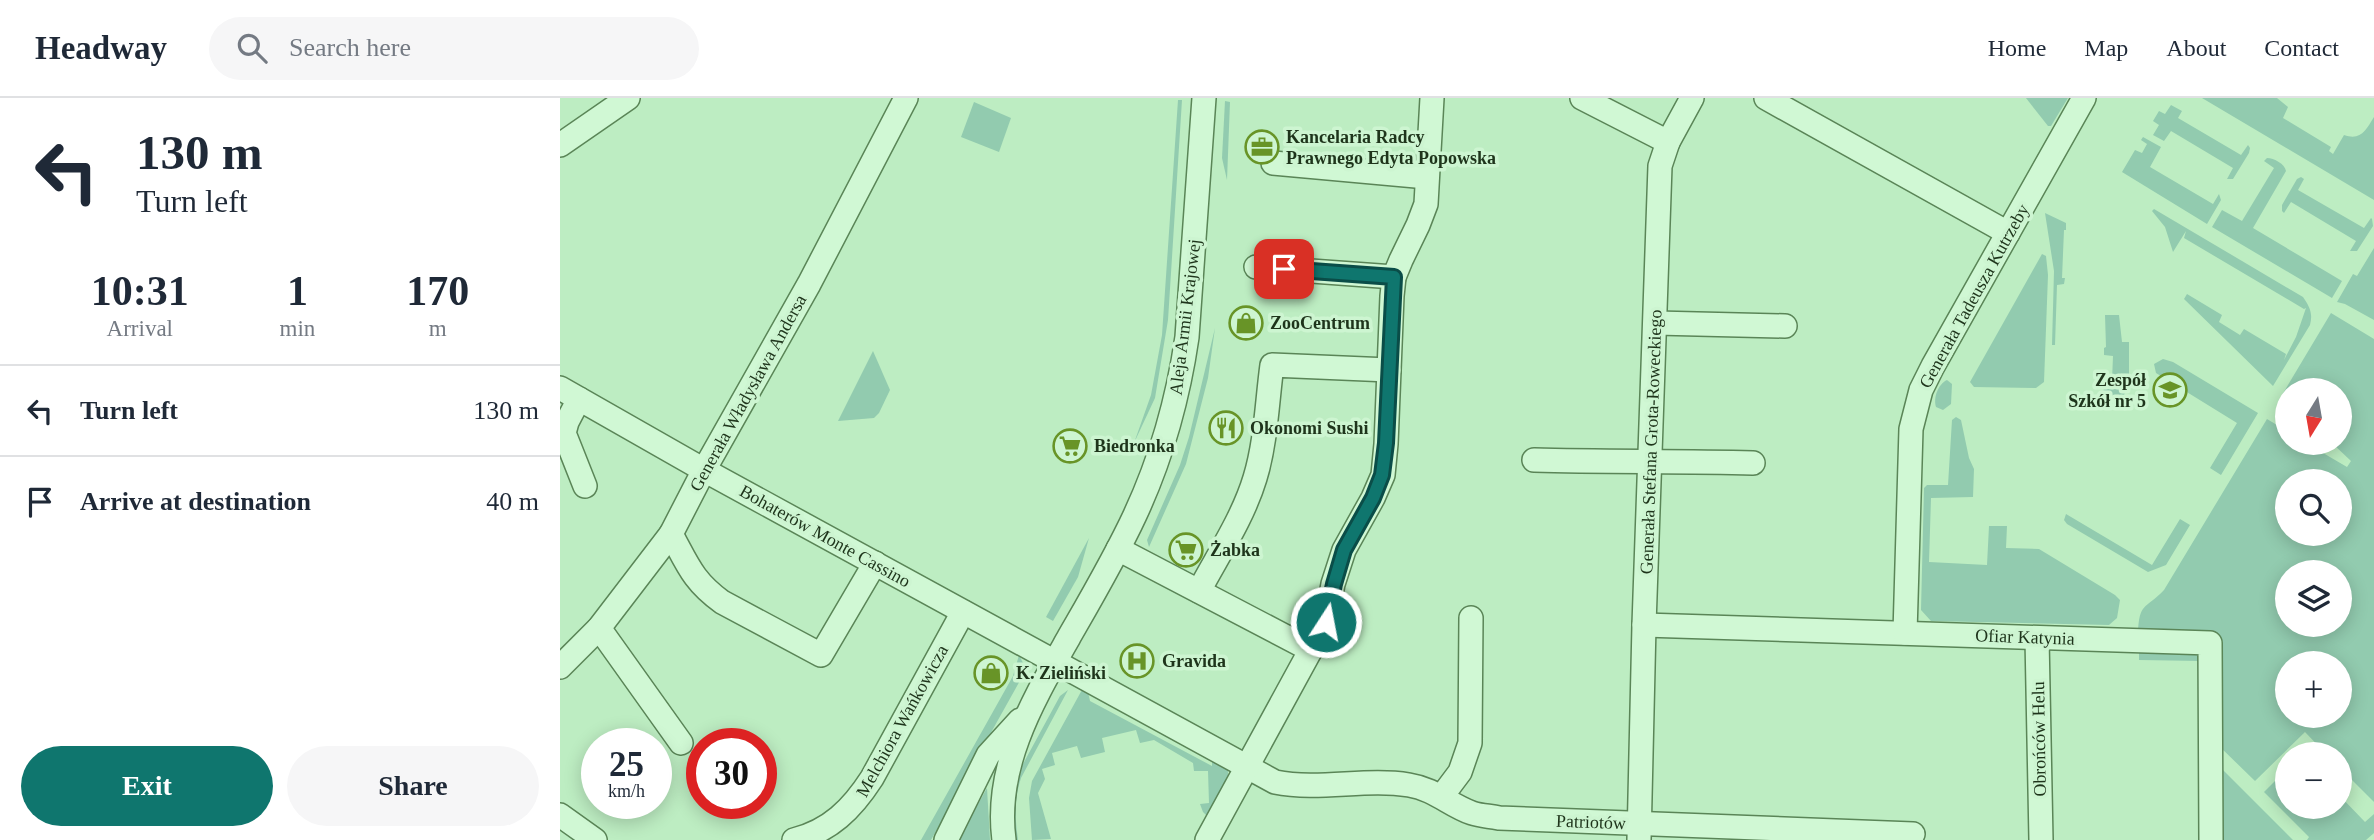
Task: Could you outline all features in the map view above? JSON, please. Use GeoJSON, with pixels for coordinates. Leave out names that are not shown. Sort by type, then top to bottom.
{"type":"FeatureCollection","features":[{"type":"Feature","properties":{"kind":"street","name":"Generała Władysława Andersa"},"geometry":{"type":"LineString","coordinates":[[560,667],[599,628],[671,534],[809,284],[906,98]]}},
{"type":"Feature","properties":{"kind":"street","name":"Aleja Armii Krajowej"},"geometry":{"type":"LineString","coordinates":[[1004,840],[1001,808],[1005,778],[1027,712],[1135,516],[1161,452],[1180,382],[1187,337],[1204,98]]}},
{"type":"Feature","properties":{"kind":"street"},"geometry":{"type":"LineString","coordinates":[[1207,840],[1326,622],[1344,550],[1373,498],[1382,475],[1394,277],[1426,204],[1432,98]]}},
{"type":"Feature","properties":{"kind":"street"},"geometry":{"type":"LineString","coordinates":[[1582,98],[1668,142]]}},
{"type":"Feature","properties":{"kind":"street","name":"Generała Stefana Grota-Roweckiego"},"geometry":{"type":"LineString","coordinates":[[1639,832],[1660,166],[1668,142],[1692,98]]}},
{"type":"Feature","properties":{"kind":"street"},"geometry":{"type":"LineString","coordinates":[[1766,98],[2008,233]]}},
{"type":"Feature","properties":{"kind":"street","name":"Generała Tadeusza Kutrzeby"},"geometry":{"type":"LineString","coordinates":[[1905,633],[1909,456],[1911,429],[1921,390],[2084,98]]}},
{"type":"Feature","properties":{"kind":"street"},"geometry":{"type":"LineString","coordinates":[[560,145],[626,99]]}},
{"type":"Feature","properties":{"kind":"street"},"geometry":{"type":"LineString","coordinates":[[1273,163],[1427,177]]}},
{"type":"Feature","properties":{"kind":"street"},"geometry":{"type":"LineString","coordinates":[[1256,268],[1394,277]]}},
{"type":"Feature","properties":{"kind":"street"},"geometry":{"type":"LineString","coordinates":[[1656,323],[1784,326]]}},
{"type":"Feature","properties":{"kind":"street"},"geometry":{"type":"LineString","coordinates":[[1199,592],[1255,478],[1263,439],[1272,365],[1389,370]]}},
{"type":"Feature","properties":{"kind":"street","name":"Bohaterów Monte Cassino"},"geometry":{"type":"LineString","coordinates":[[569,394],[1054,663]]}},
{"type":"Feature","properties":{"kind":"street"},"geometry":{"type":"LineString","coordinates":[[569,394],[564,433],[585,486]]}},
{"type":"Feature","properties":{"kind":"street"},"geometry":{"type":"LineString","coordinates":[[1534,460],[1651,460],[1753,464]]}},
{"type":"Feature","properties":{"kind":"street"},"geometry":{"type":"LineString","coordinates":[[671,534],[695,579],[707,592],[821,655],[875,563]]}},
{"type":"Feature","properties":{"kind":"street"},"geometry":{"type":"LineString","coordinates":[[1118,549],[1311,650]]}},
{"type":"Feature","properties":{"kind":"street","name":"Melchiora Wańkowicza"},"geometry":{"type":"LineString","coordinates":[[794,840],[813,835],[839,820],[858,800],[873,778],[963,612]]}},
{"type":"Feature","properties":{"kind":"street"},"geometry":{"type":"LineString","coordinates":[[1443,796],[1460,772],[1470,743],[1471,618]]}},
{"type":"Feature","properties":{"kind":"street","name":"Ofiar Katynia"},"geometry":{"type":"LineString","coordinates":[[1644,625],[2210,643],[2211,840]]}},
{"type":"Feature","properties":{"kind":"street"},"geometry":{"type":"LineString","coordinates":[[599,628],[681,743]]}},
{"type":"Feature","properties":{"kind":"street","name":"Obrońców Helu"},"geometry":{"type":"LineString","coordinates":[[2037,638],[2041,840]]}},
{"type":"Feature","properties":{"kind":"street","name":"Patriotów"},"geometry":{"type":"LineString","coordinates":[[1054,663],[1275,782],[1291,785],[1406,784],[1427,788],[1471,813],[1639,832],[1913,834]]}},
{"type":"Feature","properties":{"kind":"street","name":"Aleja Armii Krajowej"},"geometry":{"type":"LineString","coordinates":[[946,840],[988,755],[1027,712]]}},
{"type":"Feature","properties":{"kind":"street"},"geometry":{"type":"LineString","coordinates":[[560,815],[594,840]]}},
{"type":"Feature","properties":{"kind":"green space"},"geometry":{"type":"Polygon","coordinates":[[[2026,98],[2068,98],[2051,126],[2048,126],[2026,98]]]}},
{"type":"Feature","properties":{"kind":"green space"},"geometry":{"type":"Polygon","coordinates":[[[2202,98],[2277,98],[2288,107],[2283,118],[2331,147],[2329,151],[2333,154],[2344,135],[2359,135],[2374,117],[2374,200],[2202,98]]]}},
{"type":"Feature","properties":{"kind":"green space"},"geometry":{"type":"Polygon","coordinates":[[[1178,100],[1182,100],[1168,320],[1155,398],[1134,443],[1151,395],[1162,335],[1178,100]]]}},
{"type":"Feature","properties":{"kind":"green space"},"geometry":{"type":"Polygon","coordinates":[[[1225,101],[1230,102],[1227,180],[1222,158],[1225,101]]]}},
{"type":"Feature","properties":{"kind":"green space"},"geometry":{"type":"Polygon","coordinates":[[[974,102],[1011,118],[999,152],[961,137],[974,102]]]}},
{"type":"Feature","properties":{"kind":"green space"},"geometry":{"type":"Polygon","coordinates":[[[2171,105],[2182,111],[2178,118],[2241,155],[2248,145],[2249,153],[2233,179],[2227,179],[2233,168],[2171,131],[2164,141],[2153,135],[2159,125],[2153,121],[2159,111],[2165,114],[2171,105]]]}},
{"type":"Feature","properties":{"kind":"green space"},"geometry":{"type":"Polygon","coordinates":[[[2143,137],[2161,147],[2150,167],[2213,204],[2219,194],[2221,200],[2207,224],[2122,172],[2135,150],[2142,153],[2147,144],[2141,140],[2143,137]]]}},
{"type":"Feature","properties":{"kind":"green space"},"geometry":{"type":"Polygon","coordinates":[[[2267,158],[2279,162],[2286,171],[2253,228],[2342,281],[2332,298],[2212,227],[2222,210],[2242,221],[2274,168],[2264,161],[2267,158]]]}},
{"type":"Feature","properties":{"kind":"green space"},"geometry":{"type":"Polygon","coordinates":[[[2297,179],[2304,179],[2298,190],[2364,228],[2372,219],[2373,226],[2357,251],[2350,251],[2356,241],[2291,202],[2284,213],[2282,211],[2282,205],[2297,179]]]}},
{"type":"Feature","properties":{"kind":"green space"},"geometry":{"type":"Polygon","coordinates":[[[2154,209],[2303,297],[2310,311],[2310,325],[2278,378],[2275,378],[2273,386],[2184,299],[2187,294],[2222,315],[2219,322],[2240,335],[2244,329],[2286,354],[2284,360],[2306,308],[2184,238],[2186,231],[2173,252],[2165,227],[2152,211],[2154,209]]]}},
{"type":"Feature","properties":{"kind":"green space"},"geometry":{"type":"Polygon","coordinates":[[[2045,213],[2066,223],[2062,278],[2065,278],[2064,284],[2057,285],[2055,345],[2052,345],[2054,271],[2045,213]]]}},
{"type":"Feature","properties":{"kind":"green space"},"geometry":{"type":"Polygon","coordinates":[[[2374,248],[2374,320],[2337,302],[2353,274],[2357,276],[2374,248]]]}},
{"type":"Feature","properties":{"kind":"green space"},"geometry":{"type":"Polygon","coordinates":[[[2042,254],[2046,256],[2048,275],[2044,382],[2036,388],[1974,387],[1970,382],[2042,254]]]}},
{"type":"Feature","properties":{"kind":"green space"},"geometry":{"type":"Polygon","coordinates":[[[2331,313],[2374,339],[2374,802],[2352,780],[2352,742],[2315,742],[2305,732],[2295,742],[2275,742],[2275,761],[2255,781],[2216,743],[2215,636],[2138,634],[2142,611],[2164,590],[2267,419],[2275,424],[2275,455],[2326,455],[2347,467],[2351,461],[2345,455],[2352,455],[2352,378],[2292,378],[2331,313]]]}},
{"type":"Feature","properties":{"kind":"green space"},"geometry":{"type":"Polygon","coordinates":[[[2105,315],[2119,315],[2122,342],[2129,342],[2129,376],[2124,396],[2104,395],[2103,381],[2112,381],[2113,356],[2104,355],[2105,315]]]}},
{"type":"Feature","properties":{"kind":"green space"},"geometry":{"type":"Polygon","coordinates":[[[1215,328],[1208,378],[1186,464],[1149,547],[1147,540],[1180,465],[1189,437],[1215,328]]]}},
{"type":"Feature","properties":{"kind":"green space"},"geometry":{"type":"Polygon","coordinates":[[[873,351],[890,390],[879,413],[874,418],[838,421],[873,351]]]}},
{"type":"Feature","properties":{"kind":"green space"},"geometry":{"type":"Polygon","coordinates":[[[2163,359],[2173,362],[2258,413],[2221,475],[2210,468],[2237,423],[2156,373],[2154,364],[2163,359]]]}},
{"type":"Feature","properties":{"kind":"green space"},"geometry":{"type":"Polygon","coordinates":[[[1947,380],[1952,384],[1951,404],[1943,410],[1936,407],[1935,400],[1939,388],[1947,380]]]}},
{"type":"Feature","properties":{"kind":"green space"},"geometry":{"type":"Polygon","coordinates":[[[1956,417],[1961,420],[1974,469],[1973,497],[1931,498],[1929,562],[1987,565],[1989,526],[2007,526],[2006,548],[2039,549],[2115,595],[2120,600],[2117,618],[2109,625],[1931,621],[1921,610],[1924,488],[1927,485],[1948,485],[1952,420],[1956,417]]]}},
{"type":"Feature","properties":{"kind":"green space"},"geometry":{"type":"Polygon","coordinates":[[[2066,514],[2152,565],[2180,519],[2190,525],[2166,565],[2148,572],[2067,524],[2064,520],[2066,514]]]}},
{"type":"Feature","properties":{"kind":"green space"},"geometry":{"type":"Polygon","coordinates":[[[1089,538],[1078,577],[1053,621],[1046,617],[1089,538]]]}},
{"type":"Feature","properties":{"kind":"green space"},"geometry":{"type":"Polygon","coordinates":[[[2139,649],[2197,652],[2201,661],[2139,660],[2139,649]]]}},
{"type":"Feature","properties":{"kind":"green space"},"geometry":{"type":"Polygon","coordinates":[[[1019,655],[1023,663],[1022,677],[931,840],[921,840],[1013,676],[1019,655]]]}},
{"type":"Feature","properties":{"kind":"green space"},"geometry":{"type":"Polygon","coordinates":[[[1083,688],[1088,692],[1090,701],[1212,766],[1212,759],[1228,770],[1228,779],[1207,816],[1200,804],[1209,803],[1208,771],[1194,771],[1193,763],[1154,740],[1140,743],[1136,730],[1102,738],[1105,752],[1081,758],[1077,746],[1052,753],[1055,765],[1042,769],[1045,779],[1038,793],[1051,839],[1032,840],[1029,798],[1032,781],[1083,688]]]}},
{"type":"Feature","properties":{"kind":"green space"},"geometry":{"type":"Polygon","coordinates":[[[1068,690],[1021,778],[1016,809],[1018,840],[1014,840],[1012,826],[1017,775],[1060,696],[1068,690]]]}},
{"type":"Feature","properties":{"kind":"green space"},"geometry":{"type":"Polygon","coordinates":[[[2222,769],[2293,840],[2215,840],[2215,829],[2223,829],[2222,769]]]}},
{"type":"Feature","properties":{"kind":"green space"},"geometry":{"type":"Polygon","coordinates":[[[2275,781],[2275,803],[2264,792],[2275,781]]]}},
{"type":"Feature","properties":{"kind":"green space"},"geometry":{"type":"Polygon","coordinates":[[[987,788],[990,840],[958,840],[987,788]]]}},
{"type":"Feature","properties":{"kind":"green space"},"geometry":{"type":"Polygon","coordinates":[[[2352,808],[2365,822],[2374,814],[2374,833],[2366,840],[2307,840],[2309,837],[2291,819],[2352,819],[2352,808]]]}},
{"type":"Feature","properties":{"kind":"place","name":"Kancelaria Radcy Prawnego Edyta Popowska"},"geometry":{"type":"Point","coordinates":[1262,147]}},
{"type":"Feature","properties":{"kind":"place","name":"ZooCentrum"},"geometry":{"type":"Point","coordinates":[1246,323]}},
{"type":"Feature","properties":{"kind":"place","name":"Zespół Szkół nr 5"},"geometry":{"type":"Point","coordinates":[2170,390]}},
{"type":"Feature","properties":{"kind":"place","name":"Okonomi Sushi"},"geometry":{"type":"Point","coordinates":[1226,428]}},
{"type":"Feature","properties":{"kind":"place","name":"Biedronka"},"geometry":{"type":"Point","coordinates":[1070,446]}},
{"type":"Feature","properties":{"kind":"place","name":"Żabka"},"geometry":{"type":"Point","coordinates":[1186,550]}},
{"type":"Feature","properties":{"kind":"place","name":"Gravida"},"geometry":{"type":"Point","coordinates":[1137,661]}},
{"type":"Feature","properties":{"kind":"place","name":"K. Zieliński"},"geometry":{"type":"Point","coordinates":[991,673]}},
{"type":"Feature","properties":{"kind":"route"},"geometry":{"type":"LineString","coordinates":[[1284,269],[1394,277],[1382,475],[1373,498],[1344,550],[1326,622]]}}]}
